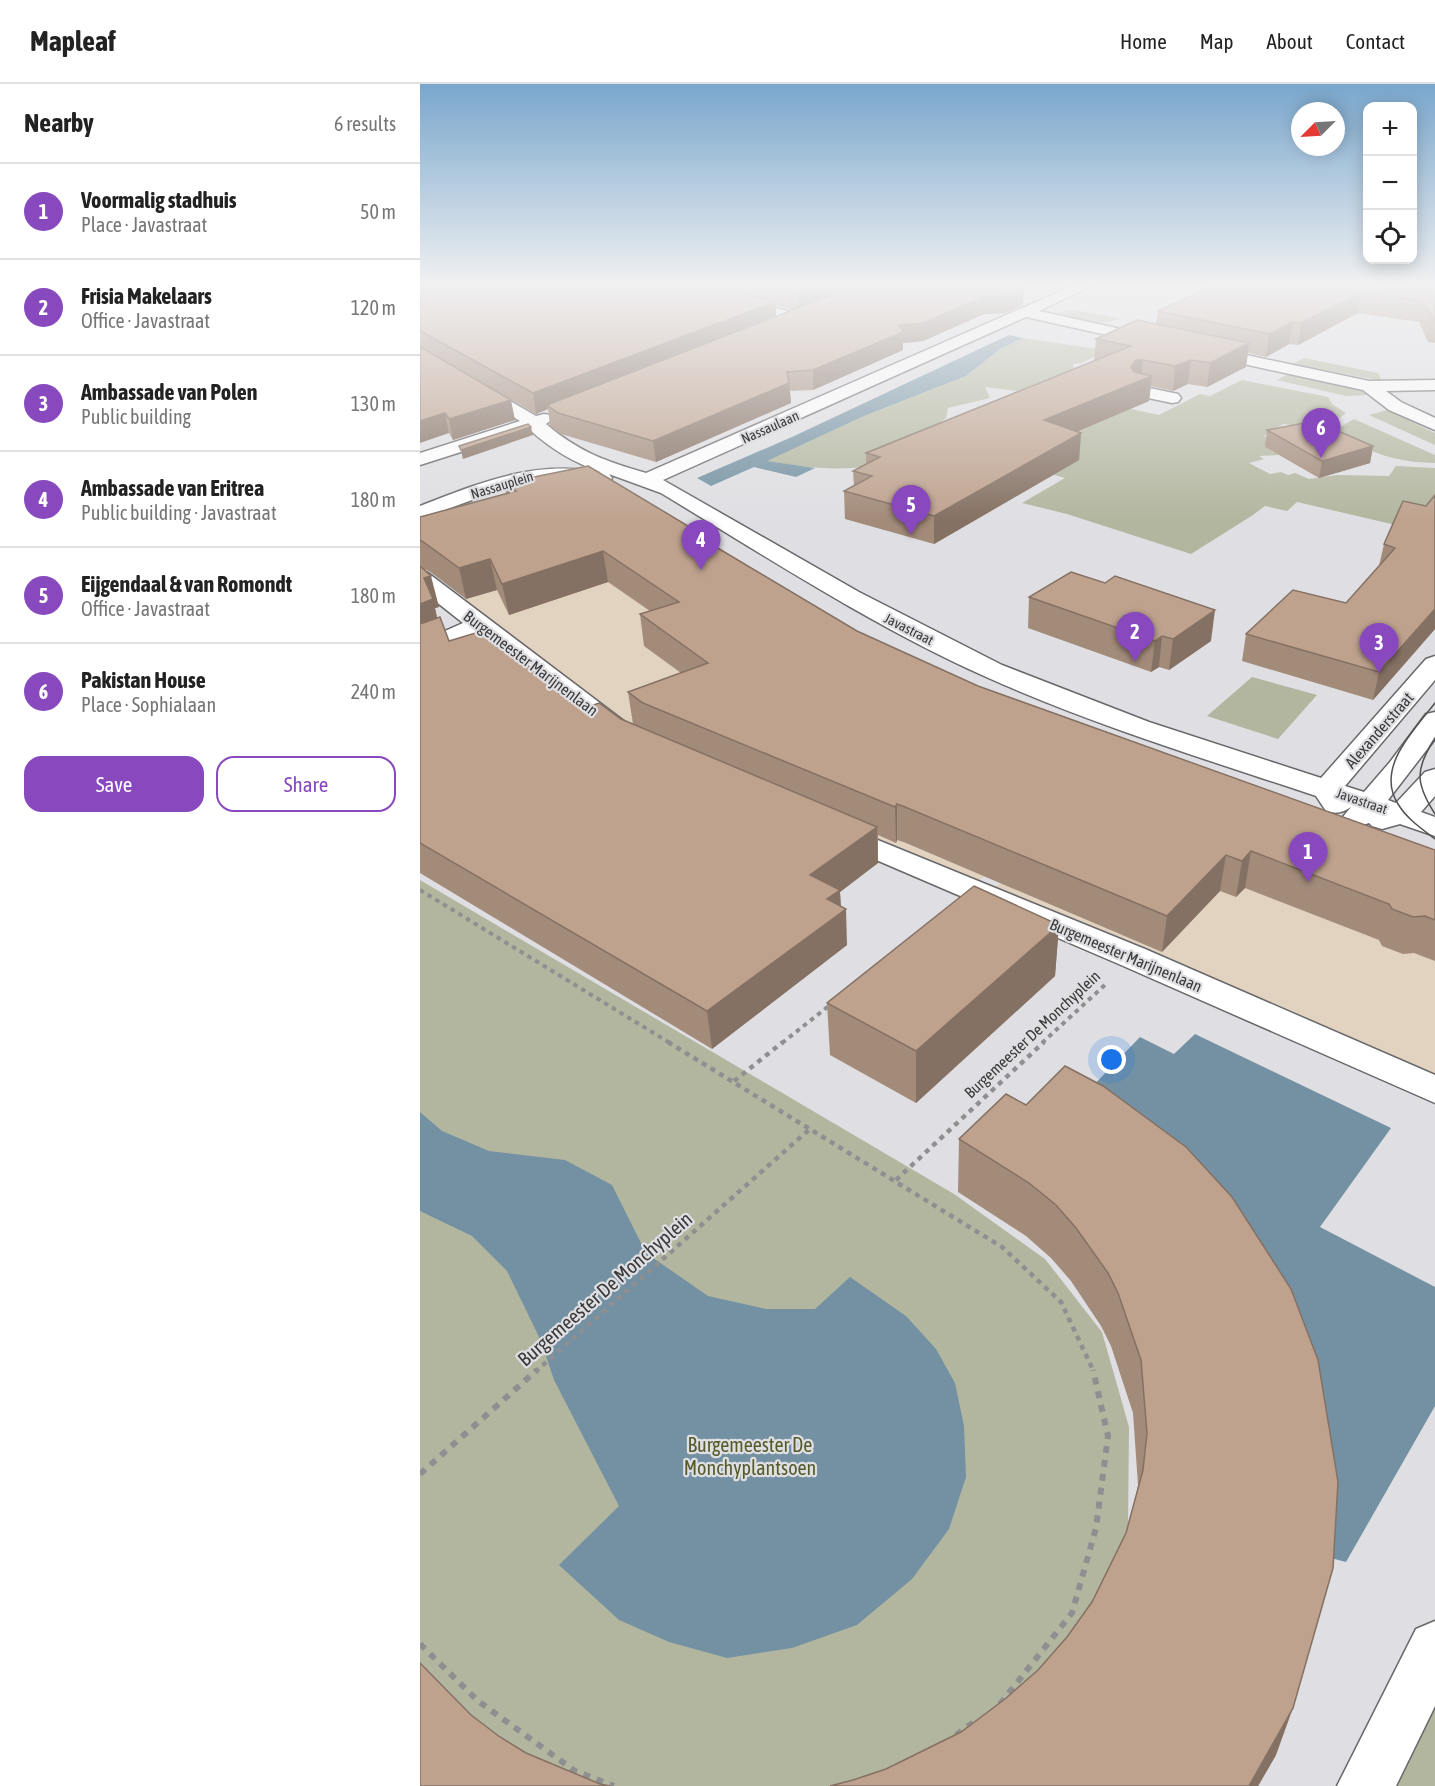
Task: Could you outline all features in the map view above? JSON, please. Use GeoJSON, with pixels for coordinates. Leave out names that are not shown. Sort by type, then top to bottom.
{"type":"FeatureCollection","features":[{"type":"Feature","properties":{"kind":"street","name":"Javastraat"},"geometry":{"type":"LineString","coordinates":[[434,362],[534,423],[562,446],[589,462],[668,489],[867,607],[957,654],[1042,691],[1435,828]]}},
{"type":"Feature","properties":{"kind":"street","name":"Nassaulaan"},"geometry":{"type":"LineString","coordinates":[[646,480],[914,362]]}},
{"type":"Feature","properties":{"kind":"street"},"geometry":{"type":"LineString","coordinates":[[1259,362],[1369,386],[1395,406],[1435,425]]}},
{"type":"Feature","properties":{"kind":"street"},"geometry":{"type":"LineString","coordinates":[[1270,379],[1290,369]]}},
{"type":"Feature","properties":{"kind":"street"},"geometry":{"type":"LineString","coordinates":[[1369,386],[1388,378],[1435,385]]}},
{"type":"Feature","properties":{"kind":"street"},"geometry":{"type":"LineString","coordinates":[[1140,391],[1172,398]]}},
{"type":"Feature","properties":{"kind":"street"},"geometry":{"type":"LineString","coordinates":[[420,459],[473,440],[555,416]]}},
{"type":"Feature","properties":{"kind":"street"},"geometry":{"type":"LineString","coordinates":[[473,440],[513,436],[538,437],[562,446]]}},
{"type":"Feature","properties":{"kind":"street","name":"Nassauplein"},"geometry":{"type":"LineString","coordinates":[[420,504],[562,446]]}},
{"type":"Feature","properties":{"kind":"street","name":"Nassauplein"},"geometry":{"type":"LineString","coordinates":[[420,513],[514,478],[558,471],[587,474]]}},
{"type":"Feature","properties":{"kind":"street","name":"Javastraat"},"geometry":{"type":"LineString","coordinates":[[587,474],[645,495],[900,649]]}},
{"type":"Feature","properties":{"kind":"street","name":"Burgemeester Marijnenlaan"},"geometry":{"type":"LineString","coordinates":[[420,578],[637,745],[648,750]]}},
{"type":"Feature","properties":{"kind":"street"},"geometry":{"type":"LineString","coordinates":[[420,651],[480,624]]}},
{"type":"Feature","properties":{"kind":"street","name":"Alexanderstraat"},"geometry":{"type":"LineString","coordinates":[[1327,789],[1435,664]]}},
{"type":"Feature","properties":{"kind":"street"},"geometry":{"type":"LineString","coordinates":[[1012,704],[1110,743],[1232,786]]}},
{"type":"Feature","properties":{"kind":"street"},"geometry":{"type":"LineString","coordinates":[[1348,828],[1400,768],[1435,720]]}},
{"type":"Feature","properties":{"kind":"street"},"geometry":{"type":"LineString","coordinates":[[1348,828],[1402,815],[1435,778]]}},
{"type":"Feature","properties":{"kind":"street"},"geometry":{"type":"LineString","coordinates":[[1327,789],[1348,828]]}},
{"type":"Feature","properties":{"kind":"street","name":"Javastraat"},"geometry":{"type":"LineString","coordinates":[[1317,817],[1392,843]]}},
{"type":"Feature","properties":{"kind":"street","name":"Burgemeester Marijnenlaan"},"geometry":{"type":"LineString","coordinates":[[812,821],[1133,957],[1435,1090]]}},
{"type":"Feature","properties":{"kind":"street"},"geometry":{"type":"LineString","coordinates":[[1366,1786],[1435,1647]]}},
{"type":"Feature","properties":{"kind":"path"},"geometry":{"type":"LineString","coordinates":[[420,890],[1002,1247],[1061,1302],[1093,1369],[1108,1436],[1096,1528],[1072,1613],[1001,1704],[992,1710]]}},
{"type":"Feature","properties":{"kind":"path","name":"Burgemeester De Monchyplein"},"geometry":{"type":"LineString","coordinates":[[896,1180],[1133,957]]}},
{"type":"Feature","properties":{"kind":"path"},"geometry":{"type":"LineString","coordinates":[[734,1081],[836,1001]]}},
{"type":"Feature","properties":{"kind":"path","name":"Burgemeester De Monchyplein"},"geometry":{"type":"LineString","coordinates":[[420,1474],[811,1128]]}},
{"type":"Feature","properties":{"kind":"path"},"geometry":{"type":"LineString","coordinates":[[422,1649],[478,1701],[574,1772],[614,1786]]}},
{"type":"Feature","properties":{"kind":"path"},"geometry":{"type":"LineString","coordinates":[[945,1742],[982,1717]]}},
{"type":"Feature","properties":{"kind":"shaded area"},"geometry":{"type":"Polygon","coordinates":[[[495,499],[916,674],[1435,878],[1435,1084],[985,896],[1034,854],[1005,859],[969,889],[638,745],[453,603],[545,576],[420,527],[495,499]]]}},
{"type":"Feature","properties":{"kind":"green space"},"geometry":{"type":"Polygon","coordinates":[[[983,362],[1083,362],[1073,364],[1073,367],[1105,375],[1026,392],[985,387],[990,398],[948,408],[946,418],[930,430],[896,452],[867,466],[830,468],[766,461],[864,416],[966,376],[983,362]]]}},
{"type":"Feature","properties":{"kind":"green space"},"geometry":{"type":"Polygon","coordinates":[[[1326,362],[1378,373],[1382,381],[1293,364],[1326,362]]]}},
{"type":"Feature","properties":{"kind":"green space"},"geometry":{"type":"Polygon","coordinates":[[[1288,374],[1358,389],[1367,395],[1346,396],[1277,380],[1288,374]]]}},
{"type":"Feature","properties":{"kind":"green space"},"geometry":{"type":"Polygon","coordinates":[[[1242,380],[1328,397],[1332,404],[1346,413],[1324,429],[1283,424],[1264,436],[1279,444],[1265,447],[1279,455],[1259,456],[1264,459],[1249,463],[1270,474],[1295,473],[1309,479],[1337,475],[1389,476],[1396,466],[1435,468],[1435,506],[1413,529],[1297,502],[1287,511],[1265,506],[1191,554],[1067,514],[1022,503],[1065,478],[948,445],[1055,410],[1098,422],[1123,412],[1117,409],[1156,395],[1131,409],[1159,415],[1200,394],[1210,396],[1242,380]]]}},
{"type":"Feature","properties":{"kind":"green space"},"geometry":{"type":"Polygon","coordinates":[[[1387,410],[1435,433],[1435,445],[1369,415],[1387,410]]]}},
{"type":"Feature","properties":{"kind":"green space"},"geometry":{"type":"Polygon","coordinates":[[[1354,419],[1435,455],[1435,463],[1395,459],[1362,446],[1338,432],[1339,428],[1354,419]]]}},
{"type":"Feature","properties":{"kind":"green space"},"geometry":{"type":"Polygon","coordinates":[[[1252,677],[1317,695],[1278,739],[1207,716],[1252,677]]]}},
{"type":"Feature","properties":{"kind":"green space","name":"Burgemeester De Monchyplantsoen"},"geometry":{"type":"Polygon","coordinates":[[[420,880],[954,1194],[1045,1259],[1102,1332],[1129,1427],[1128,1526],[1092,1628],[930,1786],[545,1786],[420,1679],[420,880]]]}},
{"type":"Feature","properties":{"kind":"green space"},"geometry":{"type":"Polygon","coordinates":[[[1435,1653],[1435,1786],[1376,1786],[1435,1653]]]}},
{"type":"Feature","properties":{"kind":"water"},"geometry":{"type":"Polygon","coordinates":[[[951,362],[983,362],[966,376],[864,416],[767,461],[815,468],[796,477],[754,467],[711,486],[697,478],[792,437],[951,362]]]}},
{"type":"Feature","properties":{"kind":"water"},"geometry":{"type":"Polygon","coordinates":[[[1195,1034],[1391,1128],[1320,1227],[1435,1287],[1435,1406],[1346,1562],[1319,1555],[1061,1119],[1140,1037],[1174,1054],[1195,1034]]]}},
{"type":"Feature","properties":{"kind":"water"},"geometry":{"type":"Polygon","coordinates":[[[420,1112],[442,1131],[489,1151],[565,1160],[612,1185],[646,1253],[708,1296],[766,1309],[815,1309],[850,1277],[906,1316],[936,1349],[955,1383],[964,1426],[966,1477],[949,1529],[912,1579],[857,1625],[792,1648],[727,1658],[669,1642],[619,1620],[559,1565],[619,1506],[554,1380],[541,1341],[507,1271],[472,1236],[420,1211],[420,1112]]]}},
{"type":"Feature","properties":{"kind":"building"},"geometry":{"type":"Polygon","coordinates":[[[420,362],[446,362],[511,400],[449,419],[445,413],[420,421],[420,362]]]}},
{"type":"Feature","properties":{"kind":"building"},"geometry":{"type":"Polygon","coordinates":[[[477,362],[614,362],[533,393],[477,362]]]}},
{"type":"Feature","properties":{"kind":"building"},"geometry":{"type":"Polygon","coordinates":[[[657,362],[831,362],[813,370],[787,372],[789,383],[653,441],[558,413],[547,405],[657,362]]]}},
{"type":"Feature","properties":{"kind":"building"},"geometry":{"type":"Polygon","coordinates":[[[1090,362],[1134,362],[1131,367],[1134,372],[1152,376],[1044,420],[1081,433],[934,516],[844,491],[872,476],[853,471],[880,457],[866,453],[1090,362]]]}},
{"type":"Feature","properties":{"kind":"building"},"geometry":{"type":"Polygon","coordinates":[[[1156,362],[1185,362],[1175,366],[1156,362]]]}},
{"type":"Feature","properties":{"kind":"building"},"geometry":{"type":"Polygon","coordinates":[[[1315,421],[1373,446],[1322,461],[1267,430],[1315,421]]]}},
{"type":"Feature","properties":{"kind":"building"},"geometry":{"type":"Polygon","coordinates":[[[528,424],[531,427],[461,450],[459,446],[528,424]]]}},
{"type":"Feature","properties":{"kind":"building"},"geometry":{"type":"Polygon","coordinates":[[[588,466],[698,532],[694,534],[857,631],[978,686],[1435,850],[1435,920],[1425,916],[1413,917],[1392,909],[1389,904],[1251,851],[1242,861],[1226,855],[1167,916],[905,807],[897,804],[895,807],[643,703],[628,692],[708,663],[640,614],[679,602],[603,551],[502,584],[490,559],[459,568],[420,541],[420,517],[516,491],[504,483],[588,466]]]}},
{"type":"Feature","properties":{"kind":"building"},"geometry":{"type":"Polygon","coordinates":[[[1435,495],[1435,609],[1379,672],[1246,634],[1293,590],[1346,603],[1395,548],[1384,544],[1403,501],[1426,506],[1435,495]]]}},
{"type":"Feature","properties":{"kind":"building"},"geometry":{"type":"Polygon","coordinates":[[[420,566],[431,576],[424,578],[433,599],[420,604],[420,566]]]}},
{"type":"Feature","properties":{"kind":"building"},"geometry":{"type":"Polygon","coordinates":[[[1071,572],[1105,583],[1115,576],[1215,610],[1173,639],[1162,636],[1155,641],[1029,597],[1071,572]]]}},
{"type":"Feature","properties":{"kind":"building"},"geometry":{"type":"Polygon","coordinates":[[[440,617],[449,641],[482,631],[585,708],[599,703],[621,719],[877,827],[810,875],[840,890],[827,899],[846,909],[707,1011],[420,843],[420,624],[440,617]]]}},
{"type":"Feature","properties":{"kind":"building"},"geometry":{"type":"Polygon","coordinates":[[[974,886],[1059,925],[916,1051],[827,1003],[974,886]]]}},
{"type":"Feature","properties":{"kind":"building"},"geometry":{"type":"Polygon","coordinates":[[[1065,1066],[1103,1086],[1186,1147],[1232,1197],[1291,1289],[1318,1360],[1338,1482],[1333,1568],[1293,1708],[1249,1786],[830,1786],[886,1769],[961,1732],[1005,1699],[1038,1670],[1067,1637],[1092,1602],[1126,1533],[1143,1470],[1147,1433],[1141,1360],[1118,1293],[1108,1273],[1076,1228],[1056,1205],[1029,1183],[959,1139],[1006,1094],[1026,1105],[1065,1066]]]}},
{"type":"Feature","properties":{"kind":"building"},"geometry":{"type":"Polygon","coordinates":[[[420,1663],[471,1715],[500,1737],[526,1753],[610,1786],[420,1786],[420,1663]]]}},
{"type":"Feature","properties":{"kind":"tram line"},"geometry":{"type":"LineString","coordinates":[[1435,703],[1400,750],[1391,777],[1392,790],[1398,804],[1415,823],[1435,839]]}},
{"type":"Feature","properties":{"kind":"tram line"},"geometry":{"type":"LineString","coordinates":[[1435,738],[1424,759],[1420,776],[1424,793],[1435,814]]}},
{"type":"Feature","properties":{"kind":"place","name":"Pakistan House"},"geometry":{"type":"Point","coordinates":[1321,458]}},
{"type":"Feature","properties":{"kind":"place","name":"Eijgendaal & van Romondt"},"geometry":{"type":"Point","coordinates":[911,535]}},
{"type":"Feature","properties":{"kind":"place","name":"Ambassade van Eritrea"},"geometry":{"type":"Point","coordinates":[701,570]}},
{"type":"Feature","properties":{"kind":"place","name":"Frisia Makelaars"},"geometry":{"type":"Point","coordinates":[1135,662]}},
{"type":"Feature","properties":{"kind":"place","name":"Ambassade van Polen"},"geometry":{"type":"Point","coordinates":[1379,673]}},
{"type":"Feature","properties":{"kind":"place","name":"Voormalig stadhuis"},"geometry":{"type":"Point","coordinates":[1308,882]}}]}
